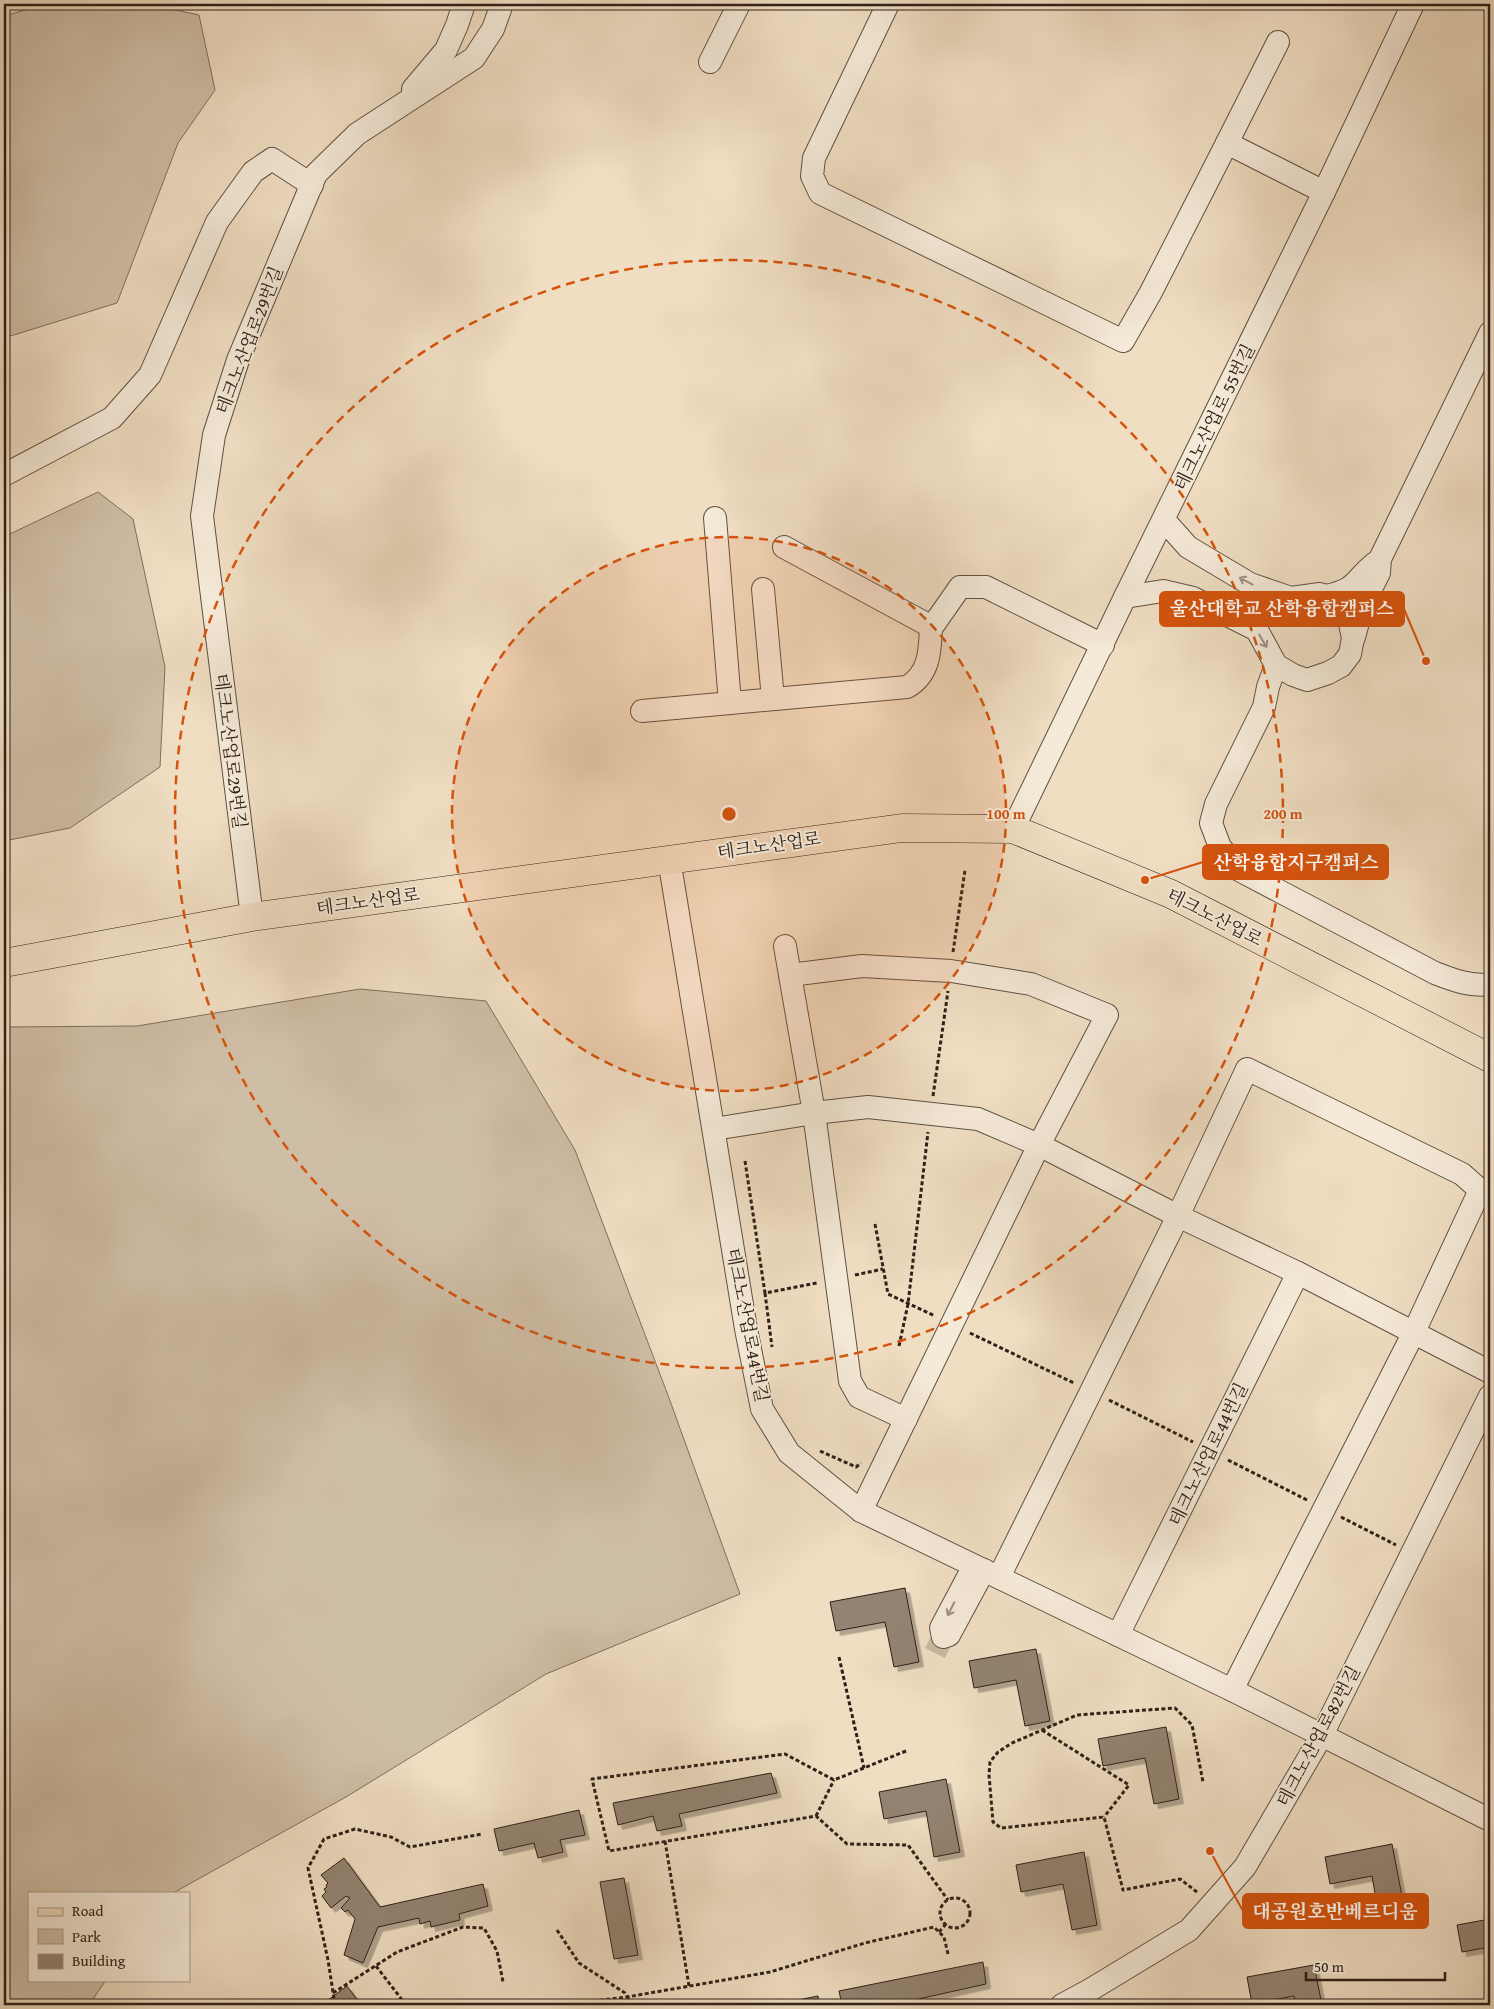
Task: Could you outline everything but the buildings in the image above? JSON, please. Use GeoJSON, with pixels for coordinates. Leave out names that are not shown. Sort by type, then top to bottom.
{"type":"FeatureCollection","features":[{"type":"Feature","properties":{"kind":"main road","name":"테크노산업로"},"geometry":{"type":"LineString","coordinates":[[4,963],[252,917],[902,828],[1014,829],[1171,894],[1490,1058]]}},
{"type":"Feature","properties":{"kind":"street"},"geometry":{"type":"LineString","coordinates":[[398,107],[446,50],[464,4]]}},
{"type":"Feature","properties":{"kind":"street","name":"테크노산업로29번길"},"geometry":{"type":"LineString","coordinates":[[252,917],[202,516],[214,436],[238,360],[316,174],[357,134],[474,58],[493,29],[502,4]]}},
{"type":"Feature","properties":{"kind":"street"},"geometry":{"type":"LineString","coordinates":[[710,62],[739,4]]}},
{"type":"Feature","properties":{"kind":"street","name":"테크노산업로 55번길"},"geometry":{"type":"LineString","coordinates":[[1014,829],[1125,597],[1324,192],[1413,4]]}},
{"type":"Feature","properties":{"kind":"street"},"geometry":{"type":"LineString","coordinates":[[887,6],[814,158],[812,176],[820,193],[1122,341],[1151,292],[1278,42]]}},
{"type":"Feature","properties":{"kind":"street"},"geometry":{"type":"LineString","coordinates":[[1227,143],[1324,192]]}},
{"type":"Feature","properties":{"kind":"street"},"geometry":{"type":"LineString","coordinates":[[4,475],[112,418],[150,375],[217,222],[253,172],[272,160],[312,185]]}},
{"type":"Feature","properties":{"kind":"street"},"geometry":{"type":"LineString","coordinates":[[1264,707],[1276,697],[1307,680],[1328,674],[1341,666],[1350,654],[1363,604],[1379,573],[1380,559],[1490,333]]}},
{"type":"Feature","properties":{"kind":"street"},"geometry":{"type":"LineString","coordinates":[[715,518],[730,703]]}},
{"type":"Feature","properties":{"kind":"street"},"geometry":{"type":"LineString","coordinates":[[1164,520],[1188,547],[1250,584],[1291,598],[1320,594],[1334,599],[1343,607],[1349,619],[1353,638]]}},
{"type":"Feature","properties":{"kind":"street"},"geometry":{"type":"LineString","coordinates":[[784,547],[931,627]]}},
{"type":"Feature","properties":{"kind":"street"},"geometry":{"type":"LineString","coordinates":[[1326,596],[1343,592],[1356,584],[1369,568],[1380,559]]}},
{"type":"Feature","properties":{"kind":"street"},"geometry":{"type":"LineString","coordinates":[[642,711],[907,687],[916,682],[929,660],[931,627],[960,587],[986,587],[1103,645]]}},
{"type":"Feature","properties":{"kind":"street"},"geometry":{"type":"LineString","coordinates":[[763,589],[773,699]]}},
{"type":"Feature","properties":{"kind":"street"},"geometry":{"type":"LineString","coordinates":[[1125,597],[1163,591],[1194,598],[1257,630],[1276,665],[1293,675],[1307,680]]}},
{"type":"Feature","properties":{"kind":"street"},"geometry":{"type":"LineString","coordinates":[[1276,665],[1268,687],[1264,707],[1216,804],[1211,823],[1220,846],[1240,870],[1435,974],[1462,983],[1490,984]]}},
{"type":"Feature","properties":{"kind":"street","name":"테크노산업로44번길"},"geometry":{"type":"LineString","coordinates":[[669,859],[746,1328],[762,1409],[789,1453],[861,1511],[1232,1690],[1490,1820]]}},
{"type":"Feature","properties":{"kind":"street"},"geometry":{"type":"LineString","coordinates":[[785,946],[814,1113],[850,1381],[859,1397],[906,1420]]}},
{"type":"Feature","properties":{"kind":"street"},"geometry":{"type":"LineString","coordinates":[[790,975],[862,966],[951,971],[1031,984],[1107,1015],[1039,1145],[861,1511]]}},
{"type":"Feature","properties":{"kind":"street"},"geometry":{"type":"LineString","coordinates":[[985,1571],[1091,1391],[1178,1216],[1247,1069],[1462,1174],[1480,1190],[1413,1334],[1232,1690]]}},
{"type":"Feature","properties":{"kind":"street"},"geometry":{"type":"LineString","coordinates":[[714,1129],[814,1113],[868,1107],[978,1119],[1039,1145],[1178,1216],[1298,1273],[1413,1334],[1490,1372]]}},
{"type":"Feature","properties":{"kind":"street","name":"테크노산업로44번길"},"geometry":{"type":"LineString","coordinates":[[1118,1635],[1298,1273]]}},
{"type":"Feature","properties":{"kind":"street","name":"테크노산업로82번길"},"geometry":{"type":"LineString","coordinates":[[1062,2005],[1188,1930],[1245,1867],[1322,1735],[1490,1396]]}},
{"type":"Feature","properties":{"kind":"path"},"geometry":{"type":"LineString","coordinates":[[899,1346],[908,1304],[922,1204],[930,1114],[965,870]]}},
{"type":"Feature","properties":{"kind":"path"},"geometry":{"type":"LineString","coordinates":[[745,1161],[772,1348]]}},
{"type":"Feature","properties":{"kind":"path"},"geometry":{"type":"LineString","coordinates":[[875,1224],[888,1294],[1091,1391],[1412,1553]]}},
{"type":"Feature","properties":{"kind":"path"},"geometry":{"type":"LineString","coordinates":[[765,1294],[824,1282]]}},
{"type":"Feature","properties":{"kind":"path"},"geometry":{"type":"LineString","coordinates":[[819,1450],[856,1467],[862,1461]]}},
{"type":"Feature","properties":{"kind":"path"},"geometry":{"type":"LineString","coordinates":[[839,1657],[864,1768]]}},
{"type":"Feature","properties":{"kind":"path"},"geometry":{"type":"LineString","coordinates":[[1042,1730],[1129,1785],[1104,1817],[1001,1828],[993,1822],[989,1775],[990,1762],[998,1752],[1012,1743],[1042,1730],[1077,1715],[1175,1708],[1192,1725],[1204,1782]]}},
{"type":"Feature","properties":{"kind":"path"},"geometry":{"type":"LineString","coordinates":[[816,1816],[834,1780],[906,1751]]}},
{"type":"Feature","properties":{"kind":"path"},"geometry":{"type":"LineString","coordinates":[[816,1816],[609,1851],[592,1779],[785,1754],[834,1780]]}},
{"type":"Feature","properties":{"kind":"path"},"geometry":{"type":"LineString","coordinates":[[816,1816],[847,1844],[908,1845],[948,1900]]}},
{"type":"Feature","properties":{"kind":"path"},"geometry":{"type":"LineString","coordinates":[[1104,1817],[1123,1890],[1180,1879]]}},
{"type":"Feature","properties":{"kind":"path"},"geometry":{"type":"LineString","coordinates":[[335,2005],[328,1960],[308,1868],[324,1839],[355,1830],[391,1837],[410,1847],[482,1834]]}},
{"type":"Feature","properties":{"kind":"path"},"geometry":{"type":"LineString","coordinates":[[665,1841],[689,1986]]}},
{"type":"Feature","properties":{"kind":"path"},"geometry":{"type":"LineString","coordinates":[[948,1900],[962,1900],[968,1906],[970,1916],[968,1920],[960,1927],[950,1927],[946,1924],[940,1911],[944,1903],[948,1900]]}},
{"type":"Feature","properties":{"kind":"path"},"geometry":{"type":"LineString","coordinates":[[938,1932],[946,1924]]}},
{"type":"Feature","properties":{"kind":"path"},"geometry":{"type":"LineString","coordinates":[[333,1993],[398,1952],[463,1927],[484,1928],[497,1951],[504,1982]]}},
{"type":"Feature","properties":{"kind":"path"},"geometry":{"type":"LineString","coordinates":[[561,2005],[627,1997],[770,1972],[865,1943],[934,1927],[944,1937],[948,1954]]}},
{"type":"Feature","properties":{"kind":"path"},"geometry":{"type":"LineString","coordinates":[[557,1930],[580,1962],[625,1993],[632,2005]]}},
{"type":"Feature","properties":{"kind":"path"},"geometry":{"type":"LineString","coordinates":[[376,1966],[406,2005]]}},
{"type":"Feature","properties":{"kind":"green space"},"geometry":{"type":"Polygon","coordinates":[[[46,4],[148,4],[199,15],[215,90],[178,143],[117,303],[4,338],[4,16],[46,4]]]}},
{"type":"Feature","properties":{"kind":"green space"},"geometry":{"type":"Polygon","coordinates":[[[98,492],[133,519],[165,667],[160,767],[70,828],[4,841],[4,535],[12,533],[98,492]]]}},
{"type":"Feature","properties":{"kind":"green space"},"geometry":{"type":"Polygon","coordinates":[[[360,989],[486,1001],[575,1150],[669,1398],[740,1594],[546,1674],[346,1797],[175,1892],[28,1892],[28,1982],[105,1982],[89,2005],[4,2005],[4,1027],[137,1026],[360,989]]]}},
{"type":"Feature","properties":{"kind":"tunnel"},"geometry":{"type":"LineString","coordinates":[[935,1653],[943,1637]]}},
{"type":"Feature","properties":{"kind":"place","name":"울산대학교 산학융합캠퍼스"},"geometry":{"type":"Point","coordinates":[1426,661]}},
{"type":"Feature","properties":{"kind":"place","name":"산학융합지구캠퍼스"},"geometry":{"type":"Point","coordinates":[1145,880]}},
{"type":"Feature","properties":{"kind":"place","name":"대공원호반베르디움"},"geometry":{"type":"Point","coordinates":[1210,1851]}}]}
